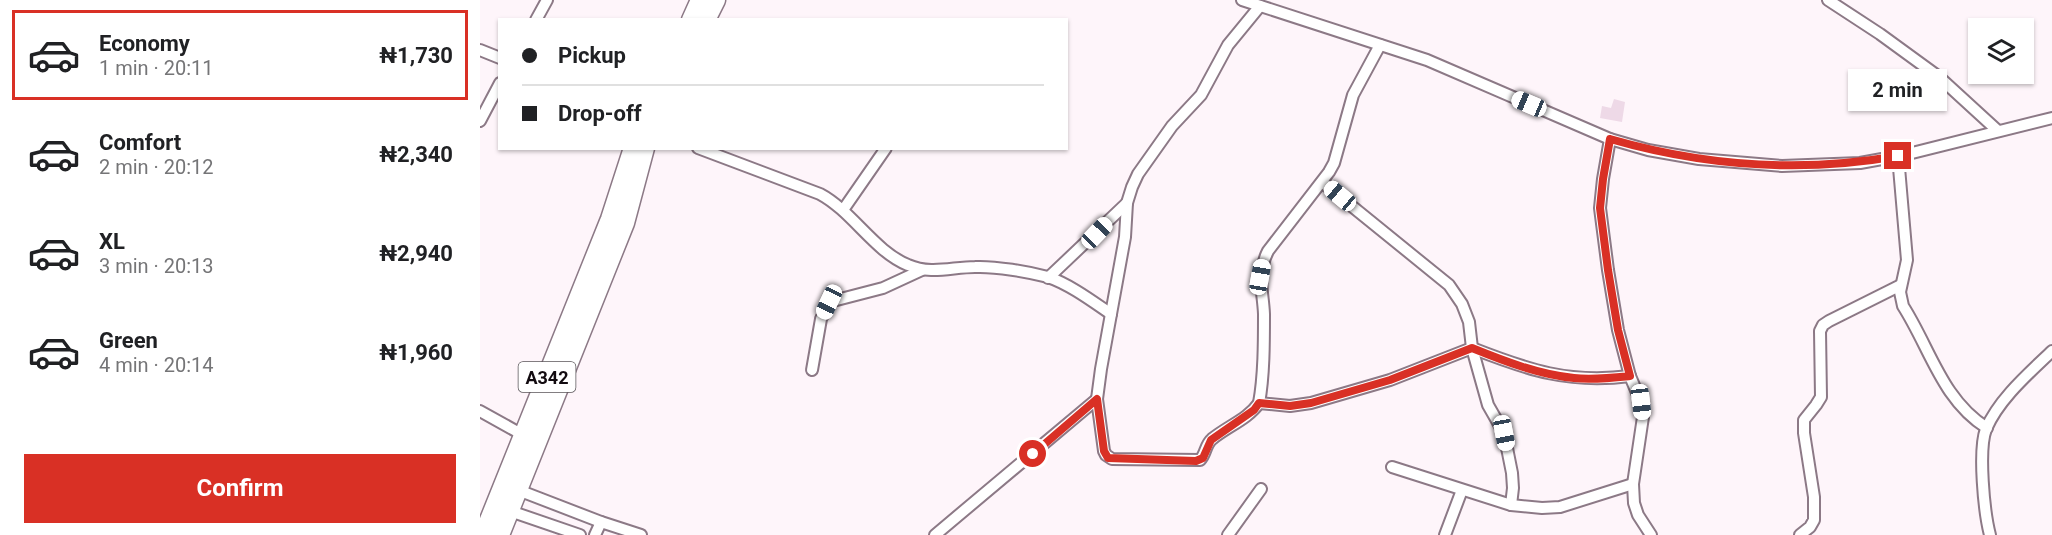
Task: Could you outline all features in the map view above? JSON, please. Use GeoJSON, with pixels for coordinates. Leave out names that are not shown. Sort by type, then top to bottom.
{"type":"FeatureCollection","features":[{"type":"Feature","properties":{"kind":"highway"},"geometry":{"type":"LineString","coordinates":[[692,18],[700,0]]}},
{"type":"Feature","properties":{"kind":"highway"},"geometry":{"type":"LineString","coordinates":[[707,18],[716,0]]}},
{"type":"Feature","properties":{"kind":"highway","name":"A342"},"geometry":{"type":"LineString","coordinates":[[483,535],[610,219],[632,150]]}},
{"type":"Feature","properties":{"kind":"highway","name":"A342"},"geometry":{"type":"LineString","coordinates":[[500,535],[625,223],[644,150]]}},
{"type":"Feature","properties":{"kind":"street"},"geometry":{"type":"LineString","coordinates":[[537,18],[548,0]]}},
{"type":"Feature","properties":{"kind":"street"},"geometry":{"type":"LineString","coordinates":[[1242,0],[1260,6],[1272,4],[1380,45],[1427,60],[1610,139],[1648,150],[1699,159],[1782,166],[1860,163],[1898,156],[2052,118]]}},
{"type":"Feature","properties":{"kind":"street"},"geometry":{"type":"LineString","coordinates":[[1828,0],[1939,77],[1998,131]]}},
{"type":"Feature","properties":{"kind":"street"},"geometry":{"type":"LineString","coordinates":[[1260,6],[1223,52],[1200,95],[1172,126],[1138,174],[1127,203],[1125,237],[1097,399],[1106,455],[1112,459],[1200,460],[1211,440],[1254,410],[1259,403],[1264,313],[1260,277],[1263,262],[1268,251],[1329,172],[1338,154],[1353,95],[1380,45]]}},
{"type":"Feature","properties":{"kind":"street"},"geometry":{"type":"LineString","coordinates":[[480,50],[498,57]]}},
{"type":"Feature","properties":{"kind":"street"},"geometry":{"type":"LineString","coordinates":[[480,121],[498,87]]}},
{"type":"Feature","properties":{"kind":"street"},"geometry":{"type":"LineString","coordinates":[[1610,139],[1600,208],[1618,330],[1630,376],[1641,402],[1643,417],[1633,484],[1636,509],[1651,535]]}},
{"type":"Feature","properties":{"kind":"street"},"geometry":{"type":"LineString","coordinates":[[703,150],[820,194],[843,210],[893,257],[906,265],[934,271],[988,267],[1048,278],[1067,286],[1111,314]]}},
{"type":"Feature","properties":{"kind":"street"},"geometry":{"type":"LineString","coordinates":[[843,210],[885,150]]}},
{"type":"Feature","properties":{"kind":"street"},"geometry":{"type":"LineString","coordinates":[[1898,156],[1907,260],[1900,292],[1903,306],[1948,391],[1966,413],[1987,428]]}},
{"type":"Feature","properties":{"kind":"street"},"geometry":{"type":"LineString","coordinates":[[1322,182],[1449,285],[1462,304],[1469,322],[1472,348],[1488,405],[1504,433],[1512,473],[1511,505]]}},
{"type":"Feature","properties":{"kind":"street"},"geometry":{"type":"LineString","coordinates":[[1048,278],[1127,203]]}},
{"type":"Feature","properties":{"kind":"street"},"geometry":{"type":"LineString","coordinates":[[812,370],[821,319],[829,302],[883,288],[922,270]]}},
{"type":"Feature","properties":{"kind":"street"},"geometry":{"type":"LineString","coordinates":[[1800,535],[1810,527],[1814,520],[1814,497],[1804,420],[1821,397],[1821,331],[1823,325],[1901,285]]}},
{"type":"Feature","properties":{"kind":"street"},"geometry":{"type":"LineString","coordinates":[[1259,403],[1290,406],[1311,403],[1390,380],[1472,348],[1505,361],[1572,378],[1602,380],[1630,376]]}},
{"type":"Feature","properties":{"kind":"street"},"geometry":{"type":"LineString","coordinates":[[1990,535],[1982,442],[1987,428],[2001,406],[2016,387],[2052,351]]}},
{"type":"Feature","properties":{"kind":"street"},"geometry":{"type":"LineString","coordinates":[[935,535],[1097,399]]}},
{"type":"Feature","properties":{"kind":"street"},"geometry":{"type":"LineString","coordinates":[[480,411],[523,435]]}},
{"type":"Feature","properties":{"kind":"street"},"geometry":{"type":"LineString","coordinates":[[1392,467],[1511,505],[1542,508],[1560,507],[1633,484]]}},
{"type":"Feature","properties":{"kind":"street"},"geometry":{"type":"LineString","coordinates":[[1228,535],[1261,489]]}},
{"type":"Feature","properties":{"kind":"street"},"geometry":{"type":"LineString","coordinates":[[518,490],[641,535]]}},
{"type":"Feature","properties":{"kind":"street"},"geometry":{"type":"LineString","coordinates":[[1445,535],[1462,490]]}},
{"type":"Feature","properties":{"kind":"street"},"geometry":{"type":"LineString","coordinates":[[510,511],[580,535]]}},
{"type":"Feature","properties":{"kind":"street"},"geometry":{"type":"LineString","coordinates":[[595,535],[601,522]]}},
{"type":"Feature","properties":{"kind":"building"},"geometry":{"type":"Polygon","coordinates":[[[1614,99],[1625,102],[1622,122],[1600,118],[1602,106],[1611,108],[1614,99]]]}},
{"type":"Feature","properties":{"kind":"route"},"geometry":{"type":"LineString","coordinates":[[1033,454],[1097,399],[1104,451],[1108,458],[1196,461],[1203,458],[1211,440],[1254,410],[1259,403],[1290,406],[1311,403],[1390,380],[1472,348],[1505,361],[1572,378],[1602,380],[1630,376],[1618,330],[1600,208],[1610,139],[1648,150],[1699,159],[1748,164],[1782,166],[1860,163],[1898,156]]}}]}
